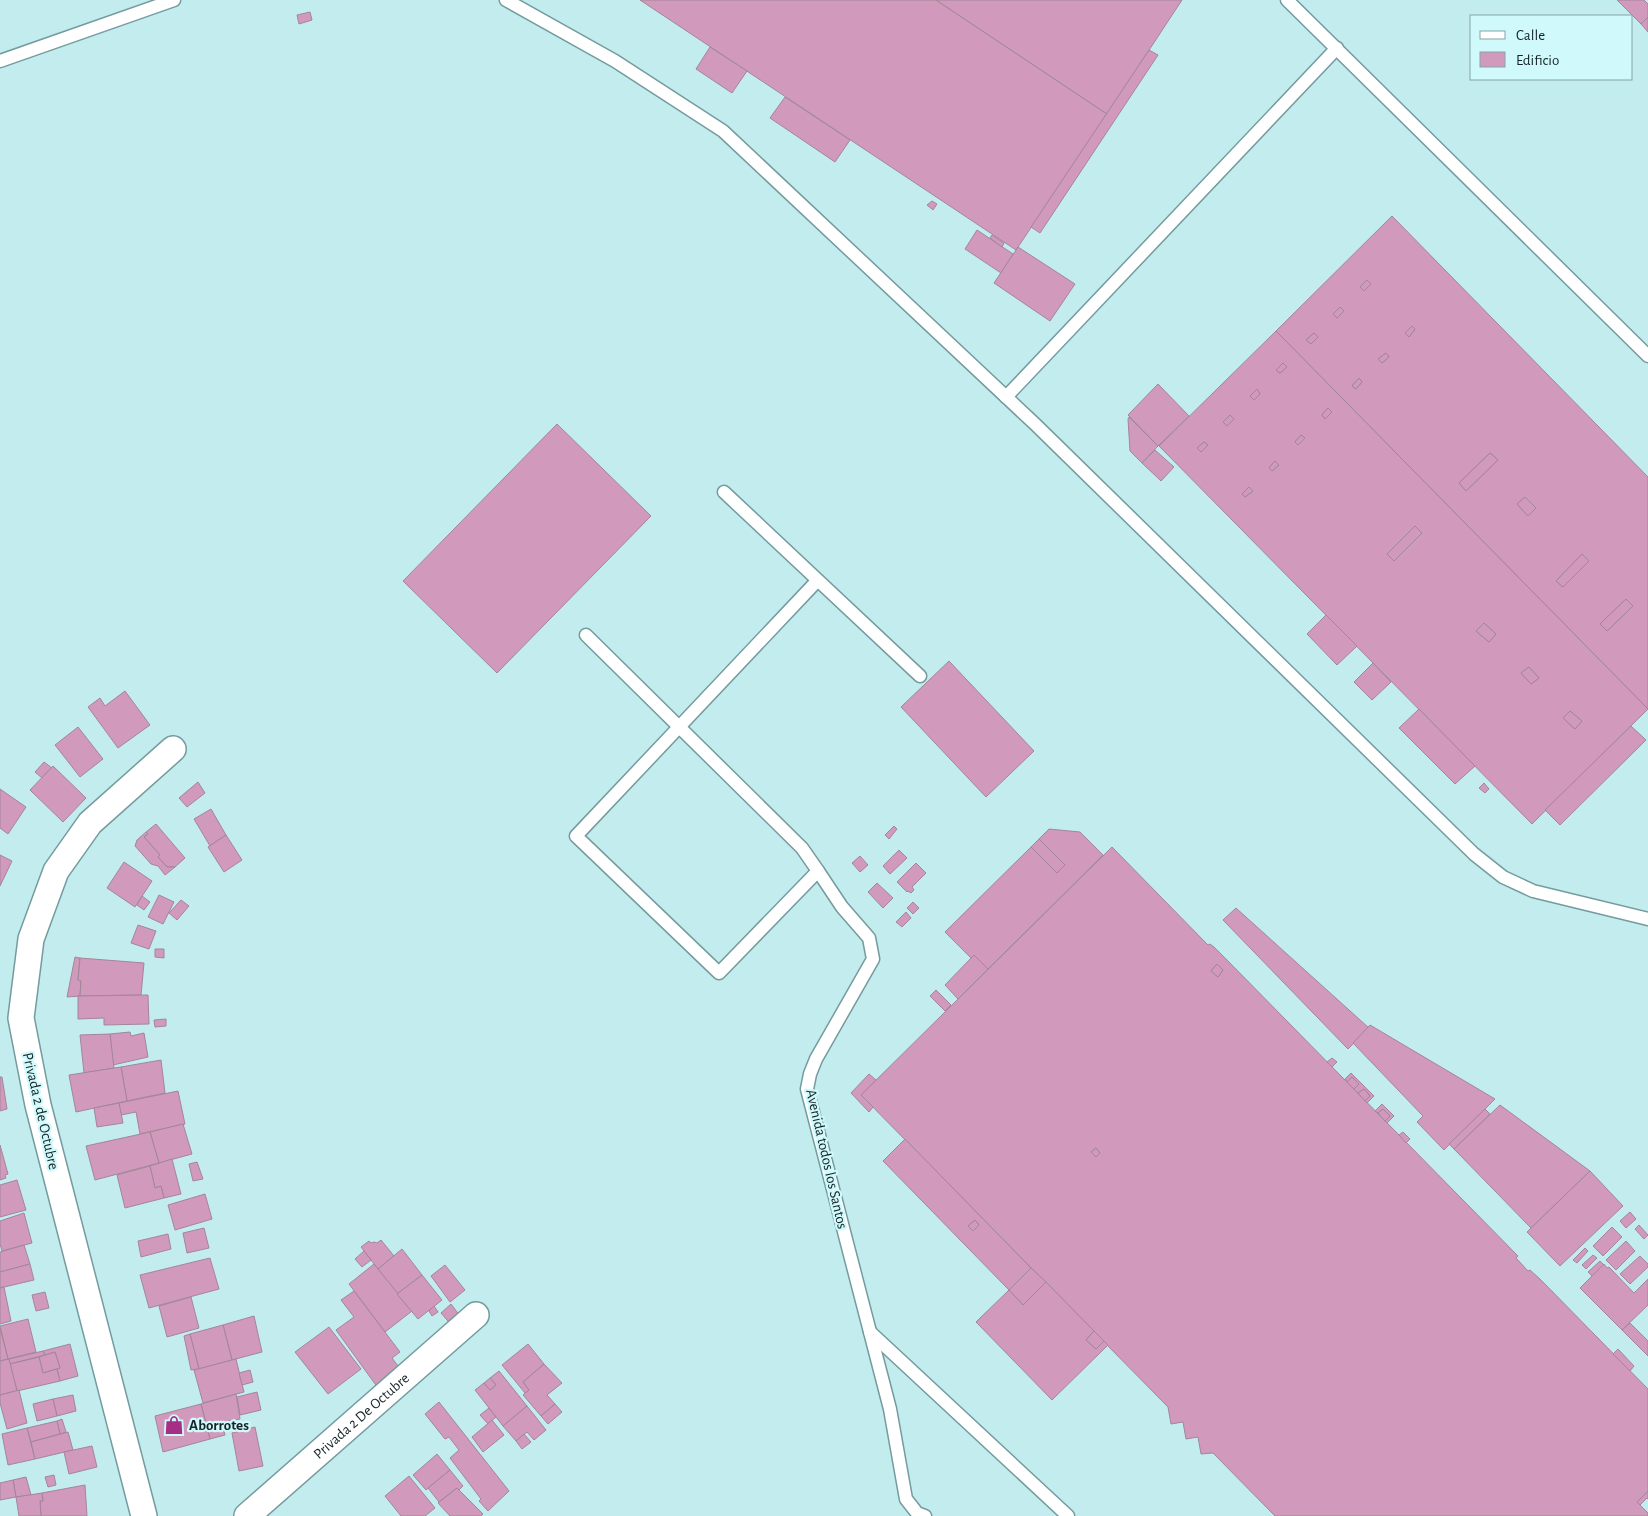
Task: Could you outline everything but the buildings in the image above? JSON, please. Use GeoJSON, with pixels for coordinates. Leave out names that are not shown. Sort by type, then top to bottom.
{"type":"FeatureCollection","features":[{"type":"Feature","properties":{"kind":"street","name":"Privada 2 de Octubre"},"geometry":{"type":"LineString","coordinates":[[144,1516],[38,1105],[21,1018],[31,938],[56,871],[90,823],[173,749]]}},
{"type":"Feature","properties":{"kind":"street","name":"Privada 2 De Octubre"},"geometry":{"type":"LineString","coordinates":[[247,1516],[476,1316]]}},
{"type":"Feature","properties":{"kind":"lane"},"geometry":{"type":"LineString","coordinates":[[0,61],[174,0]]}},
{"type":"Feature","properties":{"kind":"lane"},"geometry":{"type":"LineString","coordinates":[[506,0],[615,61],[723,131],[1006,397],[1474,854],[1503,877],[1533,890],[1648,919]]}},
{"type":"Feature","properties":{"kind":"lane"},"geometry":{"type":"LineString","coordinates":[[1287,0],[1648,356]]}},
{"type":"Feature","properties":{"kind":"lane"},"geometry":{"type":"LineString","coordinates":[[1006,397],[1337,48]]}},
{"type":"Feature","properties":{"kind":"lane"},"geometry":{"type":"LineString","coordinates":[[724,492],[920,676]]}},
{"type":"Feature","properties":{"kind":"lane"},"geometry":{"type":"LineString","coordinates":[[817,581],[576,836],[719,973],[818,871]]}},
{"type":"Feature","properties":{"kind":"lane","name":"Avenida todos los Santos"},"geometry":{"type":"LineString","coordinates":[[586,635],[802,848],[842,908],[869,938],[873,959],[816,1059],[810,1074],[808,1089],[890,1409],[906,1499],[917,1514],[925,1516]]}},
{"type":"Feature","properties":{"kind":"lane"},"geometry":{"type":"LineString","coordinates":[[870,1332],[1068,1516]]}},
{"type":"Feature","properties":{"kind":"place","name":"Aborrotes"},"geometry":{"type":"Point","coordinates":[174,1425]}}]}
